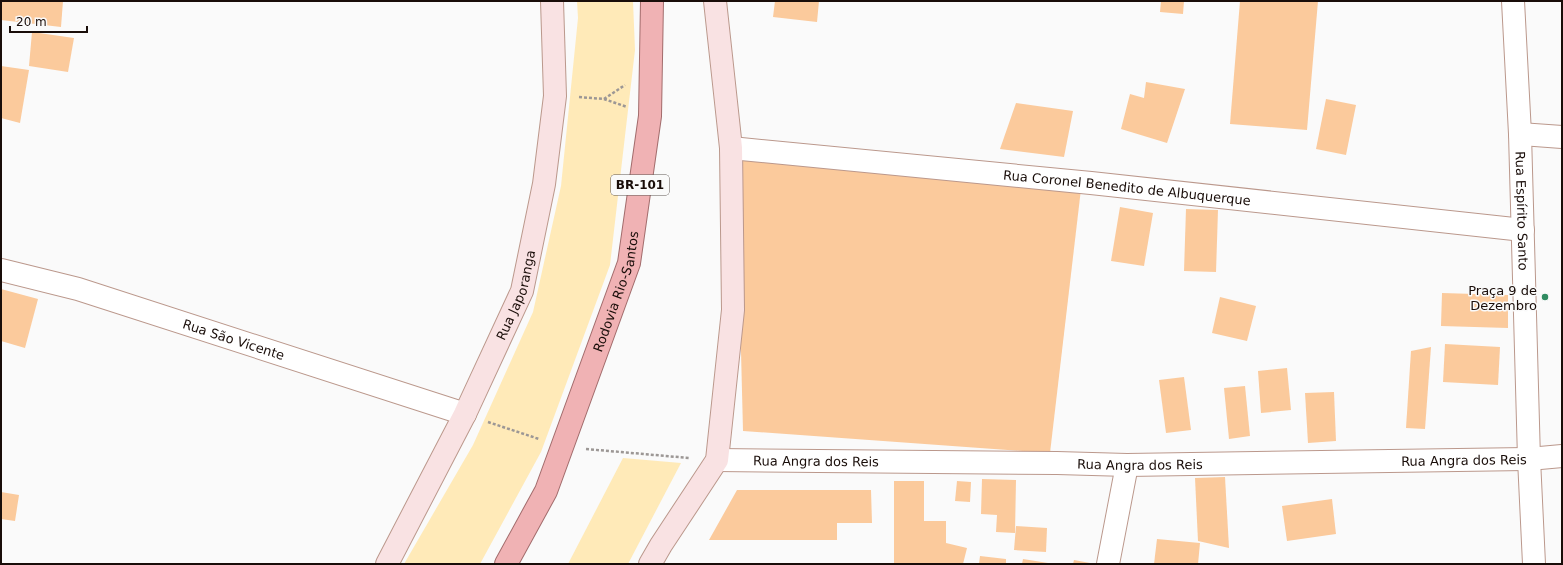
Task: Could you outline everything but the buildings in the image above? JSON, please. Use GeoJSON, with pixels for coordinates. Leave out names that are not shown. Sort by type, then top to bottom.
{"type":"FeatureCollection","features":[{"type":"Feature","properties":{"kind":"highway","name":"Rodovia Rio-Santos"},"geometry":{"type":"LineString","coordinates":[[506,564],[546,491],[629,263],[650,116],[652,1]]}},
{"type":"Feature","properties":{"kind":"main road","name":"Rua Japoranga"},"geometry":{"type":"LineString","coordinates":[[387,564],[465,414],[522,291],[544,184],[555,96],[552,1]]}},
{"type":"Feature","properties":{"kind":"main road"},"geometry":{"type":"LineString","coordinates":[[650,564],[660,545],[717,460],[733,310],[731,148],[715,1]]}},
{"type":"Feature","properties":{"kind":"street","name":"Rua Espírito Santo"},"geometry":{"type":"LineString","coordinates":[[1513,1],[1520,134],[1529,459],[1534,564]]}},
{"type":"Feature","properties":{"kind":"street"},"geometry":{"type":"LineString","coordinates":[[1520,134],[1562,136]]}},
{"type":"Feature","properties":{"kind":"street","name":"Rua Coronel Benedito de Albuquerque"},"geometry":{"type":"LineString","coordinates":[[731,148],[1090,183],[1523,230]]}},
{"type":"Feature","properties":{"kind":"street","name":"Rua São Vicente"},"geometry":{"type":"LineString","coordinates":[[1,270],[78,289],[465,414]]}},
{"type":"Feature","properties":{"kind":"street","name":"Rua Angra dos Reis"},"geometry":{"type":"LineString","coordinates":[[717,460],[1127,465],[1529,459],[1562,456]]}},
{"type":"Feature","properties":{"kind":"street"},"geometry":{"type":"LineString","coordinates":[[1108,564],[1127,465]]}},
{"type":"Feature","properties":{"kind":"path"},"geometry":{"type":"LineString","coordinates":[[555,96],[604,99],[650,116]]}},
{"type":"Feature","properties":{"kind":"path"},"geometry":{"type":"LineString","coordinates":[[465,414],[562,447],[717,460]]}},
{"type":"Feature","properties":{"kind":"shaded area"},"geometry":{"type":"Polygon","coordinates":[[[577,1],[633,1],[635,50],[610,265],[541,452],[480,564],[404,564],[473,445],[533,312],[561,186],[578,18],[577,1]]]}},
{"type":"Feature","properties":{"kind":"shaded area"},"geometry":{"type":"Polygon","coordinates":[[[623,458],[681,463],[628,564],[568,564],[623,458]]]}},
{"type":"Feature","properties":{"kind":"place","name":"Praça 9 de Dezembro"},"geometry":{"type":"Point","coordinates":[1545,297]}}]}
